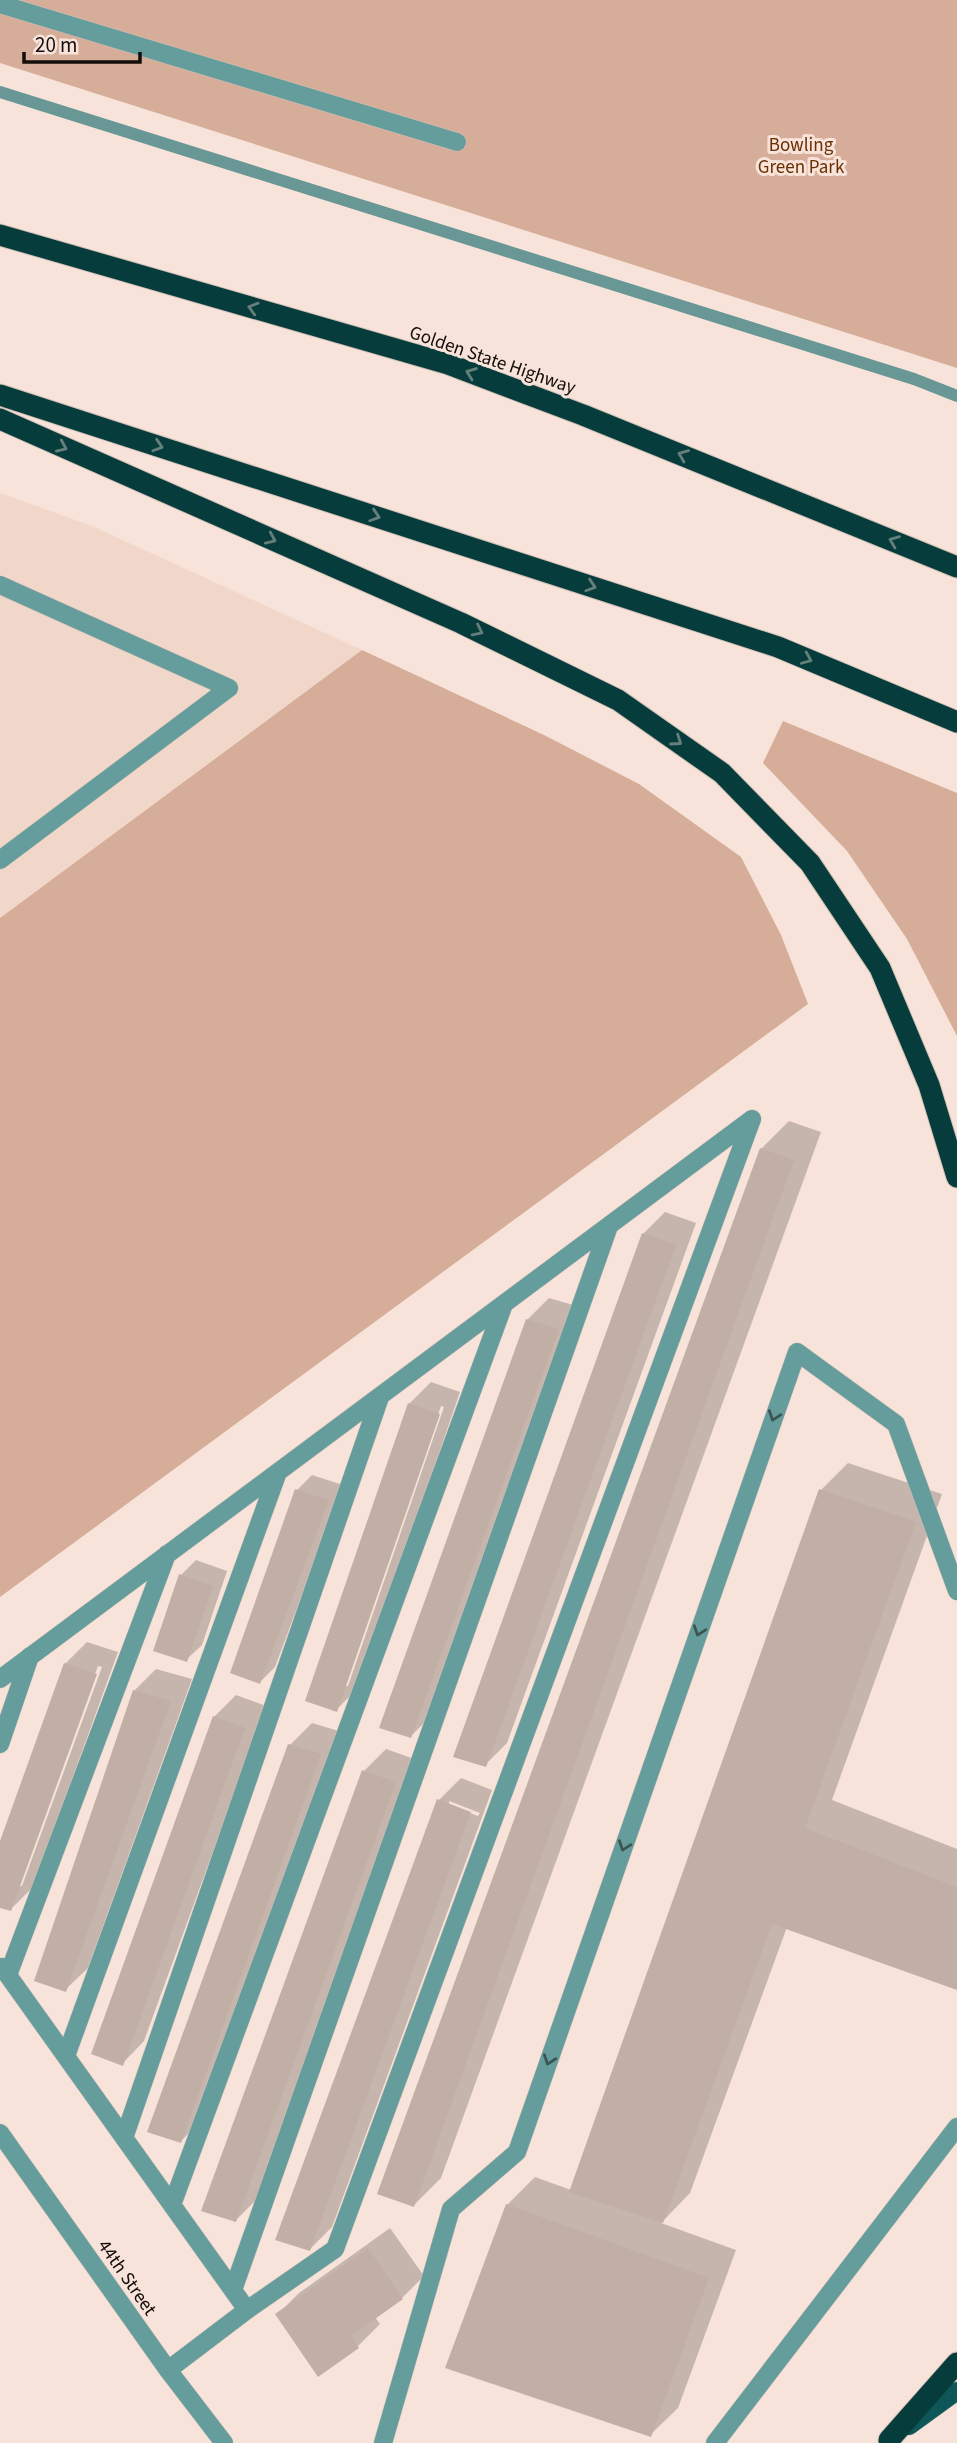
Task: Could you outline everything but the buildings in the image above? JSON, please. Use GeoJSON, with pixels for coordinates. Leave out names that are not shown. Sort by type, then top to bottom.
{"type":"FeatureCollection","features":[{"type":"Feature","properties":{"kind":"highway","name":"Golden State Highway"},"geometry":{"type":"LineString","coordinates":[[0,234],[448,364],[583,415],[957,567]]}},
{"type":"Feature","properties":{"kind":"highway"},"geometry":{"type":"LineString","coordinates":[[0,395],[778,647],[957,722]]}},
{"type":"Feature","properties":{"kind":"highway"},"geometry":{"type":"LineString","coordinates":[[0,419],[461,623],[618,700],[722,772],[810,863],[880,968],[929,1084],[957,1177]]}},
{"type":"Feature","properties":{"kind":"highway"},"geometry":{"type":"LineString","coordinates":[[887,2442],[957,2363]]}},
{"type":"Feature","properties":{"kind":"main road"},"geometry":{"type":"LineString","coordinates":[[887,2442],[957,2391]]}},
{"type":"Feature","properties":{"kind":"street"},"geometry":{"type":"LineString","coordinates":[[12,4],[457,142]]}},
{"type":"Feature","properties":{"kind":"street"},"geometry":{"type":"LineString","coordinates":[[0,585],[229,688],[0,860]]}},
{"type":"Feature","properties":{"kind":"street"},"geometry":{"type":"LineString","coordinates":[[0,1679],[752,1119],[335,2249],[247,2310],[168,2370]]}},
{"type":"Feature","properties":{"kind":"street"},"geometry":{"type":"LineString","coordinates":[[233,2290],[608,1226]]}},
{"type":"Feature","properties":{"kind":"street"},"geometry":{"type":"LineString","coordinates":[[172,2205],[503,1304]]}},
{"type":"Feature","properties":{"kind":"street"},"geometry":{"type":"LineString","coordinates":[[383,2443],[451,2209],[517,2152],[797,1352],[896,1424],[957,1591]]}},
{"type":"Feature","properties":{"kind":"street"},"geometry":{"type":"LineString","coordinates":[[124,2138],[380,1396]]}},
{"type":"Feature","properties":{"kind":"street"},"geometry":{"type":"LineString","coordinates":[[66,2056],[278,1472]]}},
{"type":"Feature","properties":{"kind":"street"},"geometry":{"type":"LineString","coordinates":[[167,1554],[4,1969],[247,2310]]}},
{"type":"Feature","properties":{"kind":"street"},"geometry":{"type":"LineString","coordinates":[[0,1744],[30,1656]]}},
{"type":"Feature","properties":{"kind":"street"},"geometry":{"type":"LineString","coordinates":[[715,2443],[957,2126]]}},
{"type":"Feature","properties":{"kind":"street","name":"44th Street"},"geometry":{"type":"LineString","coordinates":[[0,2133],[168,2370],[224,2443]]}},
{"type":"Feature","properties":{"kind":"shaded area"},"geometry":{"type":"Polygon","coordinates":[[[0,493],[92,526],[362,650],[0,918],[0,493]]]}},
{"type":"Feature","properties":{"kind":"green space","name":"Bowling Green Park"},"geometry":{"type":"Polygon","coordinates":[[[0,0],[957,0],[957,368],[0,63],[0,0]]]}},
{"type":"Feature","properties":{"kind":"green space"},"geometry":{"type":"Polygon","coordinates":[[[362,650],[544,735],[639,784],[741,857],[781,935],[808,1004],[0,1597],[0,918],[362,650]]]}},
{"type":"Feature","properties":{"kind":"green space"},"geometry":{"type":"Polygon","coordinates":[[[783,721],[957,793],[957,1036],[907,939],[847,851],[763,763],[783,721]]]}},
{"type":"Feature","properties":{"kind":"waterway"},"geometry":{"type":"LineString","coordinates":[[0,92],[914,379],[957,396]]}}]}
